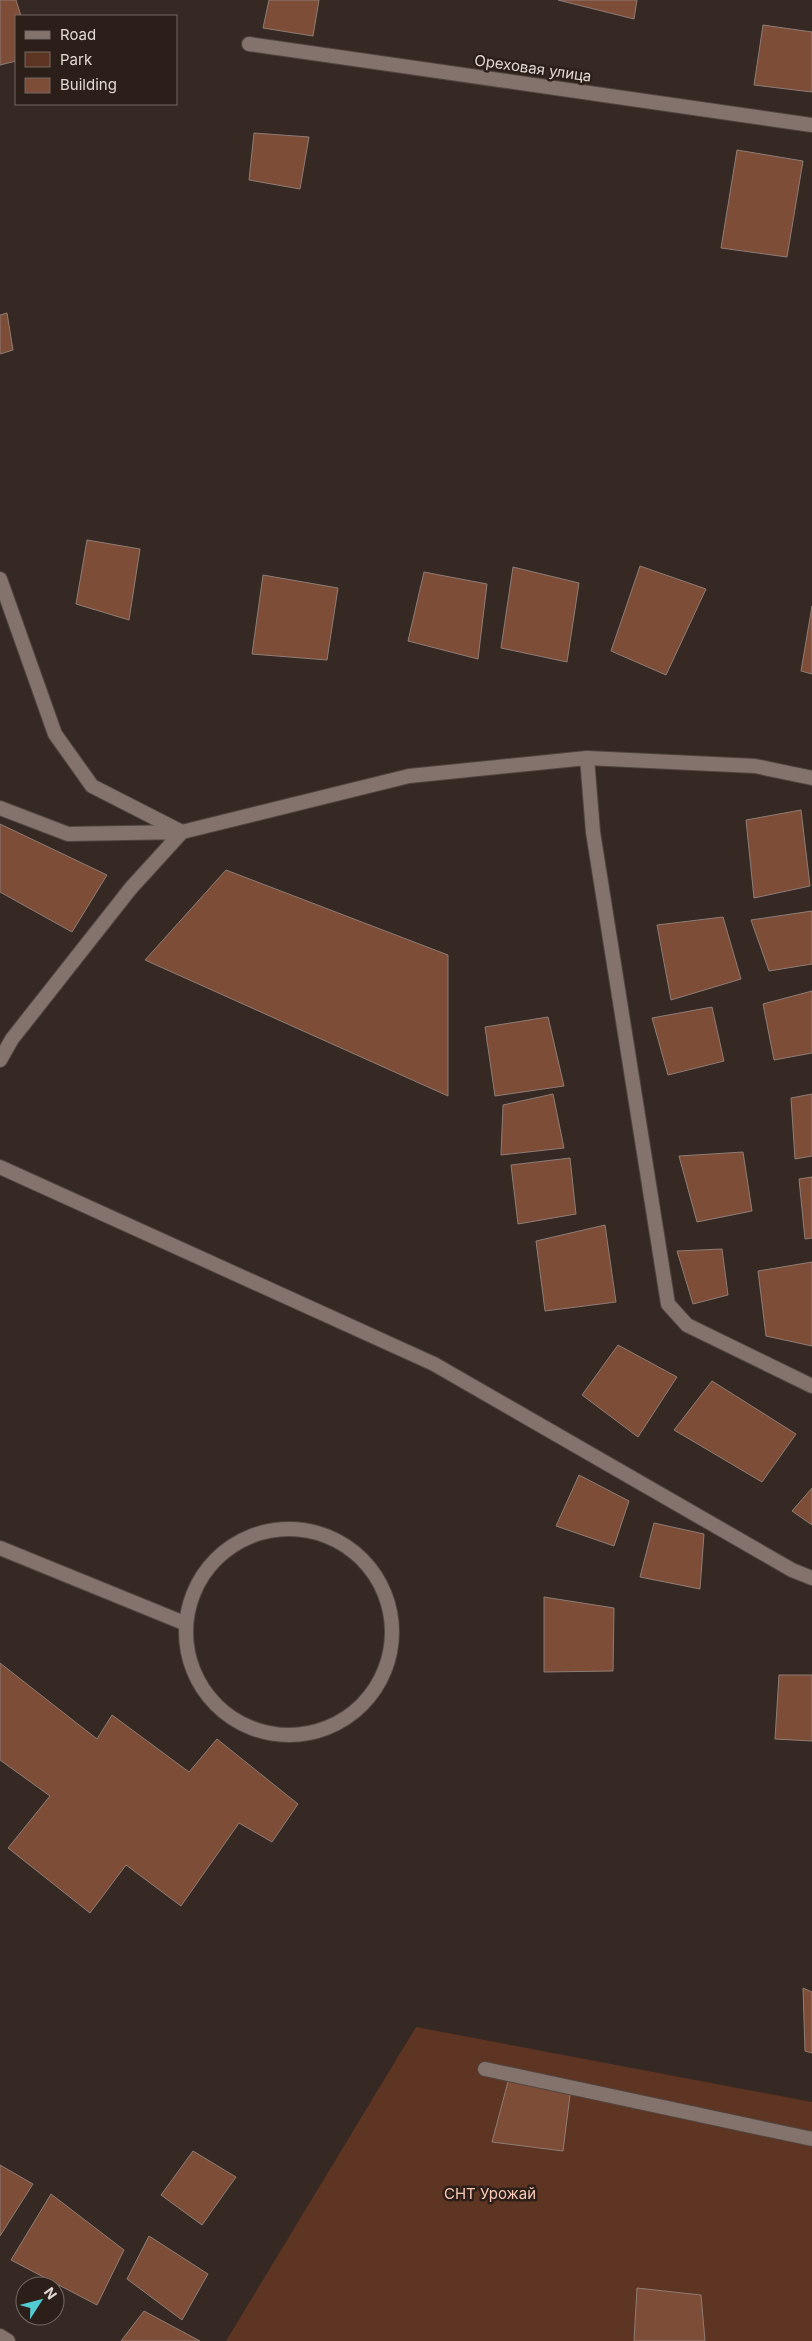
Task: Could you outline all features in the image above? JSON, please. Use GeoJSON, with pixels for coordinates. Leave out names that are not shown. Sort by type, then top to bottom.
{"type":"FeatureCollection","features":[{"type":"Feature","properties":{"kind":"street","name":"Ореховая улица"},"geometry":{"type":"LineString","coordinates":[[249,44],[812,125]]}},
{"type":"Feature","properties":{"kind":"street"},"geometry":{"type":"LineString","coordinates":[[0,580],[55,734],[92,786],[182,832]]}},
{"type":"Feature","properties":{"kind":"street"},"geometry":{"type":"LineString","coordinates":[[587,758],[593,832],[668,1304],[687,1326],[812,1386]]}},
{"type":"Feature","properties":{"kind":"street"},"geometry":{"type":"LineString","coordinates":[[0,808],[68,834],[182,832],[409,776],[587,758],[754,766],[812,778]]}},
{"type":"Feature","properties":{"kind":"street"},"geometry":{"type":"LineString","coordinates":[[0,1060],[12,1039],[131,888],[182,832]]}},
{"type":"Feature","properties":{"kind":"street"},"geometry":{"type":"LineString","coordinates":[[0,1167],[434,1364],[792,1570],[812,1578]]}},
{"type":"Feature","properties":{"kind":"street"},"geometry":{"type":"LineString","coordinates":[[291,1529],[308,1529],[348,1546],[378,1578],[393,1619],[389,1662],[368,1701],[333,1727],[291,1737],[248,1728],[212,1704],[190,1666],[184,1623],[197,1581],[225,1548],[265,1530],[291,1529]]}},
{"type":"Feature","properties":{"kind":"street"},"geometry":{"type":"LineString","coordinates":[[0,1548],[184,1623]]}},
{"type":"Feature","properties":{"kind":"street"},"geometry":{"type":"LineString","coordinates":[[485,2069],[812,2139]]}},
{"type":"Feature","properties":{"kind":"street"},"geometry":{"type":"LineString","coordinates":[[0,2336],[8,2341]]}},
{"type":"Feature","properties":{"kind":"green space","name":"СНТ Урожай"},"geometry":{"type":"Polygon","coordinates":[[[416,2027],[812,2102],[812,2341],[226,2341],[416,2027]]]}},
{"type":"Feature","properties":{"kind":"building"},"geometry":{"type":"Polygon","coordinates":[[[0,0],[16,0],[21,15],[15,15],[15,61],[0,65],[0,0]]]}},
{"type":"Feature","properties":{"kind":"building"},"geometry":{"type":"Polygon","coordinates":[[[269,0],[319,0],[313,36],[263,28],[269,0]]]}},
{"type":"Feature","properties":{"kind":"building"},"geometry":{"type":"Polygon","coordinates":[[[558,0],[637,0],[634,19],[558,0]]]}},
{"type":"Feature","properties":{"kind":"building"},"geometry":{"type":"Polygon","coordinates":[[[763,25],[812,32],[812,92],[754,85],[763,25]]]}},
{"type":"Feature","properties":{"kind":"building"},"geometry":{"type":"Polygon","coordinates":[[[254,133],[309,137],[300,189],[249,180],[254,133]]]}},
{"type":"Feature","properties":{"kind":"building"},"geometry":{"type":"Polygon","coordinates":[[[737,150],[803,161],[787,257],[721,248],[737,150]]]}},
{"type":"Feature","properties":{"kind":"building"},"geometry":{"type":"Polygon","coordinates":[[[7,313],[13,350],[0,354],[0,315],[7,313]]]}},
{"type":"Feature","properties":{"kind":"building"},"geometry":{"type":"Polygon","coordinates":[[[87,540],[140,549],[129,620],[76,604],[87,540]]]}},
{"type":"Feature","properties":{"kind":"building"},"geometry":{"type":"Polygon","coordinates":[[[640,566],[706,589],[666,675],[611,651],[640,566]]]}},
{"type":"Feature","properties":{"kind":"building"},"geometry":{"type":"Polygon","coordinates":[[[513,567],[579,583],[567,662],[501,648],[513,567]]]}},
{"type":"Feature","properties":{"kind":"building"},"geometry":{"type":"Polygon","coordinates":[[[424,572],[487,584],[478,659],[408,641],[424,572]]]}},
{"type":"Feature","properties":{"kind":"building"},"geometry":{"type":"Polygon","coordinates":[[[263,575],[338,588],[327,660],[252,654],[263,575]]]}},
{"type":"Feature","properties":{"kind":"building"},"geometry":{"type":"Polygon","coordinates":[[[812,606],[812,674],[801,671],[812,606]]]}},
{"type":"Feature","properties":{"kind":"building"},"geometry":{"type":"Polygon","coordinates":[[[801,810],[810,886],[754,898],[746,820],[801,810]]]}},
{"type":"Feature","properties":{"kind":"building"},"geometry":{"type":"Polygon","coordinates":[[[0,824],[107,875],[72,932],[0,892],[0,824]]]}},
{"type":"Feature","properties":{"kind":"building"},"geometry":{"type":"Polygon","coordinates":[[[226,870],[448,955],[448,1096],[145,960],[226,870]]]}},
{"type":"Feature","properties":{"kind":"building"},"geometry":{"type":"Polygon","coordinates":[[[812,911],[812,964],[769,971],[751,920],[812,911]]]}},
{"type":"Feature","properties":{"kind":"building"},"geometry":{"type":"Polygon","coordinates":[[[723,917],[741,979],[671,1000],[657,925],[723,917]]]}},
{"type":"Feature","properties":{"kind":"building"},"geometry":{"type":"Polygon","coordinates":[[[812,991],[812,1053],[774,1060],[763,1004],[812,991]]]}},
{"type":"Feature","properties":{"kind":"building"},"geometry":{"type":"Polygon","coordinates":[[[712,1007],[724,1061],[668,1075],[652,1018],[712,1007]]]}},
{"type":"Feature","properties":{"kind":"building"},"geometry":{"type":"Polygon","coordinates":[[[548,1017],[564,1086],[495,1096],[485,1027],[548,1017]]]}},
{"type":"Feature","properties":{"kind":"building"},"geometry":{"type":"Polygon","coordinates":[[[553,1094],[564,1148],[501,1155],[503,1105],[553,1094]]]}},
{"type":"Feature","properties":{"kind":"building"},"geometry":{"type":"Polygon","coordinates":[[[812,1094],[812,1156],[795,1159],[791,1098],[812,1094]]]}},
{"type":"Feature","properties":{"kind":"building"},"geometry":{"type":"Polygon","coordinates":[[[743,1152],[752,1211],[697,1222],[679,1156],[743,1152]]]}},
{"type":"Feature","properties":{"kind":"building"},"geometry":{"type":"Polygon","coordinates":[[[570,1158],[576,1214],[518,1224],[511,1165],[570,1158]]]}},
{"type":"Feature","properties":{"kind":"building"},"geometry":{"type":"Polygon","coordinates":[[[812,1177],[812,1238],[805,1239],[799,1179],[812,1177]]]}},
{"type":"Feature","properties":{"kind":"building"},"geometry":{"type":"Polygon","coordinates":[[[605,1225],[616,1302],[545,1311],[536,1241],[605,1225]]]}},
{"type":"Feature","properties":{"kind":"building"},"geometry":{"type":"Polygon","coordinates":[[[722,1249],[728,1295],[693,1304],[677,1251],[722,1249]]]}},
{"type":"Feature","properties":{"kind":"building"},"geometry":{"type":"Polygon","coordinates":[[[812,1262],[812,1346],[766,1336],[758,1271],[812,1262]]]}},
{"type":"Feature","properties":{"kind":"building"},"geometry":{"type":"Polygon","coordinates":[[[618,1345],[677,1377],[638,1437],[582,1395],[618,1345]]]}},
{"type":"Feature","properties":{"kind":"building"},"geometry":{"type":"Polygon","coordinates":[[[712,1381],[796,1434],[762,1482],[674,1430],[712,1381]]]}},
{"type":"Feature","properties":{"kind":"building"},"geometry":{"type":"Polygon","coordinates":[[[579,1475],[629,1501],[614,1546],[556,1526],[579,1475]]]}},
{"type":"Feature","properties":{"kind":"building"},"geometry":{"type":"Polygon","coordinates":[[[812,1488],[812,1525],[792,1511],[812,1488]]]}},
{"type":"Feature","properties":{"kind":"building"},"geometry":{"type":"Polygon","coordinates":[[[654,1523],[704,1534],[700,1589],[640,1577],[654,1523]]]}},
{"type":"Feature","properties":{"kind":"building"},"geometry":{"type":"Polygon","coordinates":[[[544,1597],[614,1608],[613,1671],[544,1672],[544,1597]]]}},
{"type":"Feature","properties":{"kind":"building"},"geometry":{"type":"Polygon","coordinates":[[[0,1663],[97,1739],[112,1715],[189,1772],[217,1739],[298,1804],[272,1842],[239,1823],[181,1906],[126,1865],[90,1913],[8,1848],[50,1796],[0,1760],[0,1663]]]}},
{"type":"Feature","properties":{"kind":"building"},"geometry":{"type":"Polygon","coordinates":[[[779,1675],[812,1675],[812,1741],[775,1739],[779,1675]]]}},
{"type":"Feature","properties":{"kind":"building"},"geometry":{"type":"Polygon","coordinates":[[[803,1988],[812,1992],[812,2053],[805,2051],[803,1988]]]}},
{"type":"Feature","properties":{"kind":"building"},"geometry":{"type":"Polygon","coordinates":[[[510,2074],[571,2087],[563,2151],[492,2142],[510,2074]]]}},
{"type":"Feature","properties":{"kind":"building"},"geometry":{"type":"Polygon","coordinates":[[[193,2151],[236,2177],[202,2225],[161,2195],[193,2151]]]}},
{"type":"Feature","properties":{"kind":"building"},"geometry":{"type":"Polygon","coordinates":[[[0,2165],[33,2184],[0,2236],[0,2165]]]}},
{"type":"Feature","properties":{"kind":"building"},"geometry":{"type":"Polygon","coordinates":[[[51,2194],[124,2250],[97,2305],[65,2288],[65,2276],[42,2276],[11,2260],[51,2194]]]}},
{"type":"Feature","properties":{"kind":"building"},"geometry":{"type":"Polygon","coordinates":[[[149,2236],[208,2274],[182,2320],[127,2279],[149,2236]]]}},
{"type":"Feature","properties":{"kind":"building"},"geometry":{"type":"Polygon","coordinates":[[[637,2288],[701,2295],[705,2341],[634,2341],[637,2288]]]}},
{"type":"Feature","properties":{"kind":"building"},"geometry":{"type":"Polygon","coordinates":[[[144,2311],[200,2341],[121,2341],[144,2311]]]}}]}
